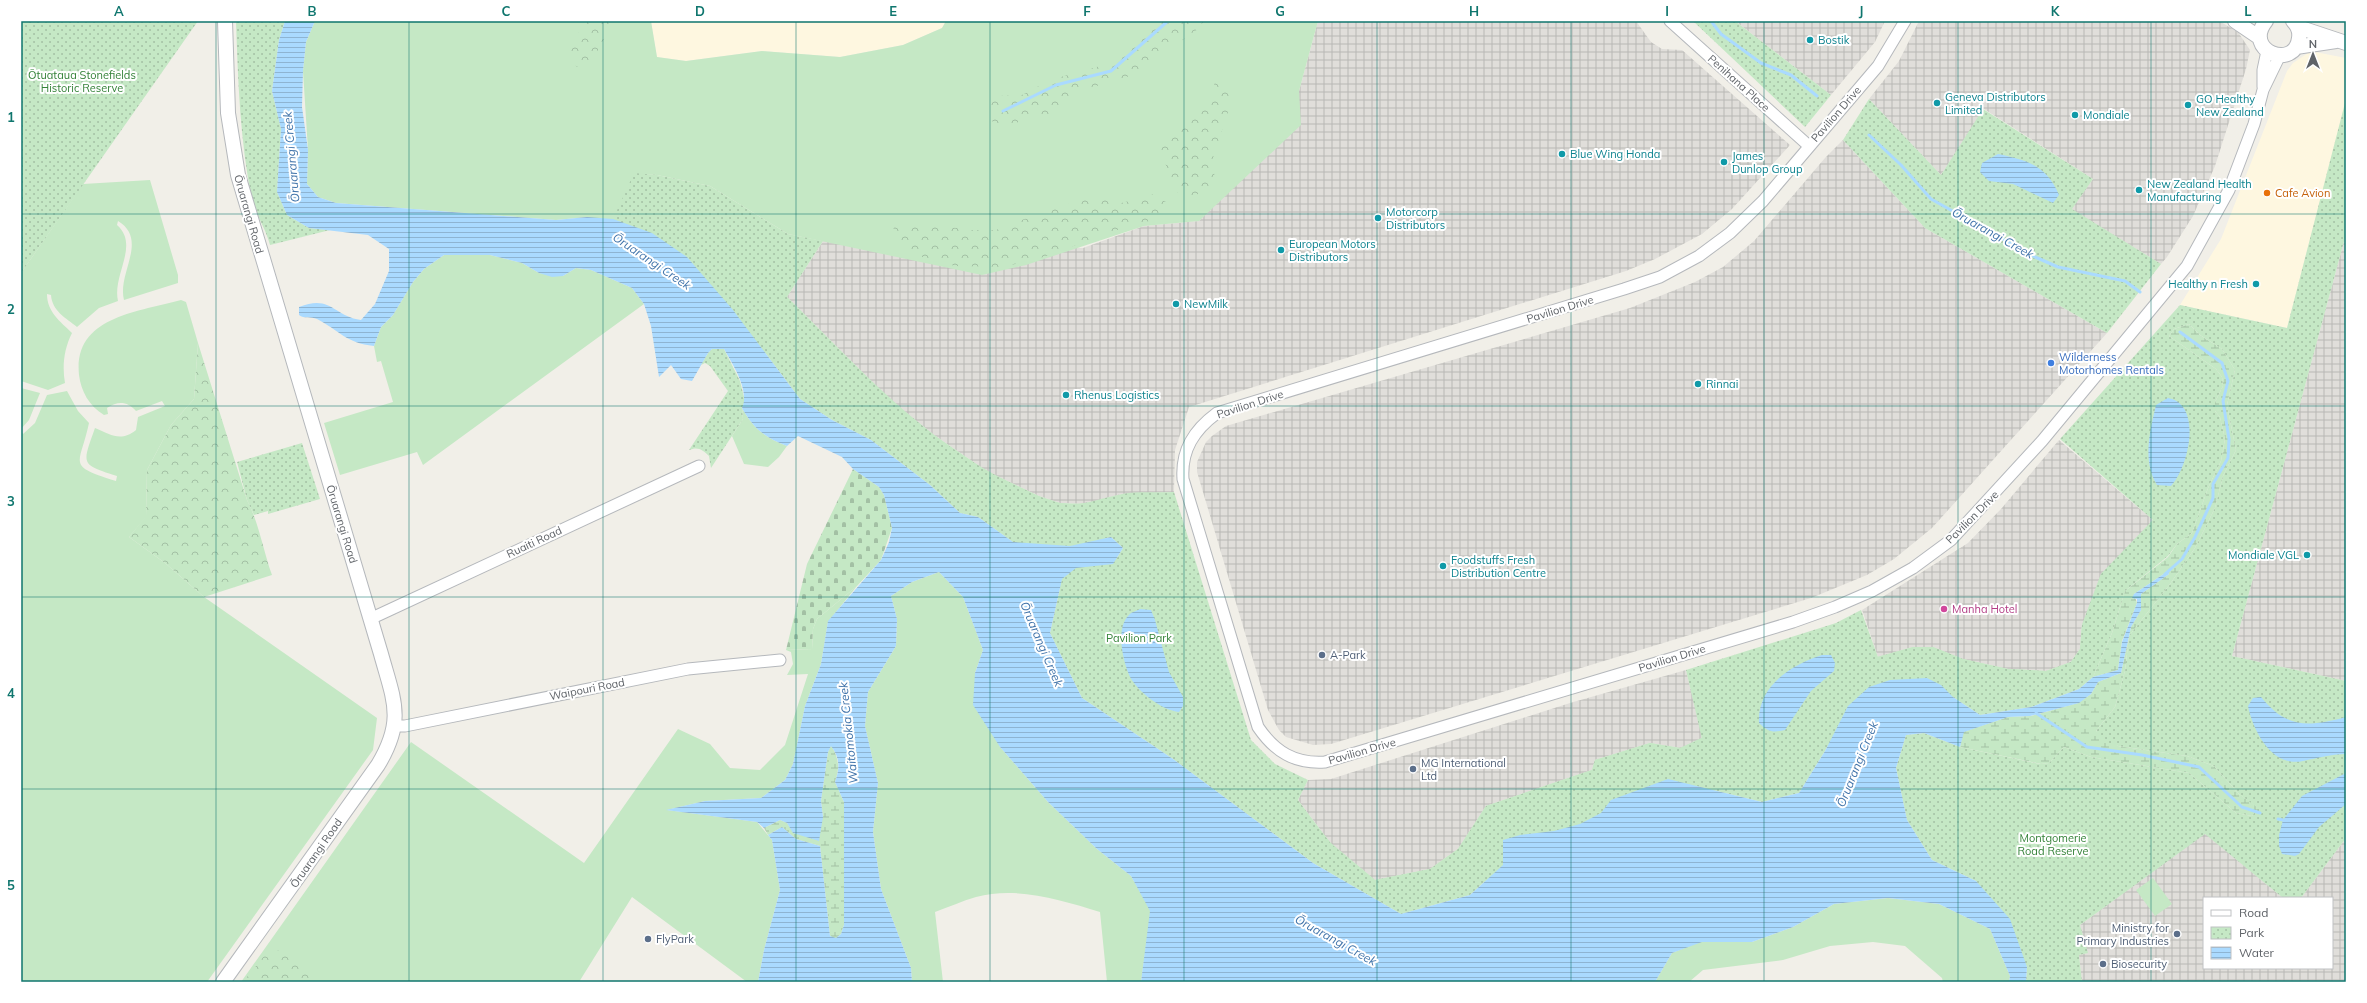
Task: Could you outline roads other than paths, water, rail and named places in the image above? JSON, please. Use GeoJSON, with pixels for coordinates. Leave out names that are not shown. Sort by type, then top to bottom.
{"type":"FeatureCollection","features":[{"type":"Feature","properties":{"kind":"street","name":"Ōruarangi Road"},"geometry":{"type":"LineString","coordinates":[[223,982],[374,770],[388,747],[395,726],[393,698],[238,175],[228,112],[225,21]]}},
{"type":"Feature","properties":{"kind":"street","name":"Penihana Place"},"geometry":{"type":"LineString","coordinates":[[1670,21],[1809,146]]}},
{"type":"Feature","properties":{"kind":"street","name":"Pavilion Drive"},"geometry":{"type":"LineString","coordinates":[[1905,21],[1878,66],[1763,201],[1730,234],[1699,256],[1660,277],[1217,413],[1196,431],[1184,456],[1184,479],[1258,727],[1276,750],[1287,757],[1310,763],[1325,762],[1793,622],[1872,591],[1913,568],[1951,540],[1969,522],[2047,435],[2188,266],[2229,190],[2250,137],[2274,53]]}},
{"type":"Feature","properties":{"kind":"street"},"geometry":{"type":"LineString","coordinates":[[2236,21],[2260,38],[2274,53],[2292,51],[2296,47],[2299,41],[2296,24]]}},
{"type":"Feature","properties":{"kind":"street"},"geometry":{"type":"LineString","coordinates":[[2260,38],[2260,31],[2266,21]]}},
{"type":"Feature","properties":{"kind":"street"},"geometry":{"type":"LineString","coordinates":[[2296,24],[2341,42]]}},
{"type":"Feature","properties":{"kind":"street"},"geometry":{"type":"LineString","coordinates":[[2296,47],[2341,42]]}},
{"type":"Feature","properties":{"kind":"street","name":"Ruaiti Road"},"geometry":{"type":"LineString","coordinates":[[370,619],[699,466]]}},
{"type":"Feature","properties":{"kind":"street","name":"Waipouri Road"},"geometry":{"type":"LineString","coordinates":[[395,726],[413,725],[688,669],[780,660]]}},
{"type":"Feature","properties":{"kind":"water","name":"Waitomokia Creek"},"geometry":{"type":"Polygon","coordinates":[[[285,21],[315,21],[306,42],[303,71],[302,107],[308,150],[307,184],[318,197],[336,203],[556,220],[587,217],[613,219],[652,233],[687,257],[733,310],[800,399],[832,420],[871,440],[930,485],[960,513],[978,517],[1013,542],[1070,546],[1111,537],[1123,548],[1113,564],[1076,568],[1062,579],[1050,633],[1082,698],[1173,759],[1313,863],[1401,914],[1470,895],[1503,865],[1503,840],[1520,835],[1554,831],[1580,824],[1601,813],[1611,800],[1668,779],[1762,802],[1799,793],[1825,751],[1848,706],[1869,687],[1890,680],[1927,678],[1941,685],[1953,697],[1980,715],[2031,707],[2079,689],[2093,677],[2118,670],[2122,642],[2137,603],[2137,599],[2132,598],[2134,594],[2168,571],[2169,574],[2141,594],[2141,610],[2131,627],[2121,673],[2098,682],[2091,694],[2079,703],[2030,716],[2008,717],[1964,732],[1960,747],[1924,733],[1906,735],[1896,768],[1907,820],[1932,860],[1976,881],[2010,919],[2027,967],[2026,982],[2009,982],[2010,976],[1990,929],[1939,904],[1888,898],[1834,904],[1793,927],[1752,942],[1702,942],[1672,953],[1655,982],[1141,982],[1150,911],[1131,876],[1097,849],[1048,802],[1000,747],[973,705],[975,673],[983,650],[963,597],[939,572],[912,582],[891,596],[897,619],[896,646],[868,692],[865,726],[878,783],[873,832],[881,889],[911,968],[912,982],[758,982],[764,950],[780,890],[772,840],[768,835],[782,827],[796,839],[820,846],[830,936],[836,938],[841,934],[844,925],[844,802],[835,782],[838,772],[838,759],[834,750],[831,746],[828,752],[821,801],[823,817],[819,841],[793,833],[787,823],[780,820],[764,828],[757,822],[666,810],[705,801],[761,798],[785,780],[793,764],[805,706],[821,664],[828,621],[881,560],[889,542],[892,528],[884,495],[879,487],[853,469],[842,457],[798,436],[787,446],[772,440],[760,432],[742,408],[744,394],[742,386],[736,370],[724,349],[712,349],[708,353],[692,381],[681,379],[671,365],[659,377],[651,326],[644,304],[632,288],[591,270],[576,268],[563,276],[552,277],[539,273],[522,263],[490,255],[444,255],[424,269],[413,282],[393,315],[381,327],[374,346],[350,339],[317,319],[299,315],[299,307],[318,303],[325,304],[352,318],[361,320],[375,304],[389,271],[389,249],[368,235],[309,228],[287,215],[277,192],[281,129],[272,91],[279,40],[285,21]]]}},
{"type":"Feature","properties":{"kind":"water"},"geometry":{"type":"Polygon","coordinates":[[[1998,154],[2018,159],[2042,170],[2054,185],[2059,195],[2053,203],[2013,184],[1989,181],[1980,172],[1982,163],[1998,154]]]}},
{"type":"Feature","properties":{"kind":"water"},"geometry":{"type":"Polygon","coordinates":[[[2168,398],[2179,403],[2186,412],[2189,423],[2187,451],[2183,465],[2171,486],[2157,485],[2152,476],[2149,456],[2150,435],[2156,405],[2168,398]]]}},
{"type":"Feature","properties":{"kind":"water"},"geometry":{"type":"Polygon","coordinates":[[[1140,609],[1151,610],[1155,620],[1169,672],[1183,697],[1183,706],[1179,712],[1165,708],[1145,695],[1134,683],[1127,671],[1123,654],[1121,636],[1122,628],[1130,614],[1140,609]]]}},
{"type":"Feature","properties":{"kind":"water"},"geometry":{"type":"Polygon","coordinates":[[[1822,655],[1831,655],[1835,663],[1834,671],[1811,691],[1785,730],[1771,731],[1762,726],[1759,723],[1760,710],[1764,698],[1770,688],[1788,671],[1810,659],[1822,655]]]}},
{"type":"Feature","properties":{"kind":"water"},"geometry":{"type":"Polygon","coordinates":[[[2261,697],[2280,715],[2299,723],[2320,723],[2346,717],[2346,754],[2330,755],[2292,762],[2282,759],[2273,753],[2259,736],[2254,726],[2248,706],[2253,698],[2261,697]]]}},
{"type":"Feature","properties":{"kind":"water"},"geometry":{"type":"Polygon","coordinates":[[[2346,773],[2346,804],[2319,827],[2299,854],[2295,856],[2282,854],[2279,846],[2279,835],[2283,820],[2302,796],[2346,773]]]}},
{"type":"Feature","properties":{"kind":"waterway"},"geometry":{"type":"LineString","coordinates":[[1003,111],[1056,85],[1111,71],[1168,21]]}},
{"type":"Feature","properties":{"kind":"waterway","name":"Ōruarangi Creek"},"geometry":{"type":"LineString","coordinates":[[1711,21],[1721,34],[1761,63],[1791,75],[1817,96]]}},
{"type":"Feature","properties":{"kind":"waterway","name":"Ōruarangi Creek"},"geometry":{"type":"LineString","coordinates":[[1869,135],[1901,165],[1931,199],[2035,257],[2058,267],[2125,281],[2140,292]]}},
{"type":"Feature","properties":{"kind":"waterway","name":"Ōruarangi Creek"},"geometry":{"type":"LineString","coordinates":[[2165,574],[2182,559],[2195,537],[2213,498],[2213,484],[2228,458],[2229,439],[2223,401],[2228,381],[2222,363],[2180,332]]}},
{"type":"Feature","properties":{"kind":"waterway"},"geometry":{"type":"LineString","coordinates":[[2036,713],[2087,747],[2142,755],[2199,767],[2242,807],[2260,813]]}},
{"type":"Feature","properties":{"kind":"waterway"},"geometry":{"type":"LineString","coordinates":[[2278,819],[2283,820]]}},
{"type":"Feature","properties":{"kind":"place","name":"Bostik"},"geometry":{"type":"Point","coordinates":[1810,40]}},
{"type":"Feature","properties":{"kind":"place","name":"Geneva Distributors Limited"},"geometry":{"type":"Point","coordinates":[1937,103]}},
{"type":"Feature","properties":{"kind":"place","name":"GO Healthy New Zealand"},"geometry":{"type":"Point","coordinates":[2188,105]}},
{"type":"Feature","properties":{"kind":"place","name":"Mondiale"},"geometry":{"type":"Point","coordinates":[2075,115]}},
{"type":"Feature","properties":{"kind":"place","name":"Blue Wing Honda"},"geometry":{"type":"Point","coordinates":[1562,154]}},
{"type":"Feature","properties":{"kind":"place","name":"James Dunlop Group"},"geometry":{"type":"Point","coordinates":[1724,162]}},
{"type":"Feature","properties":{"kind":"place","name":"New Zealand Health Manufacturing"},"geometry":{"type":"Point","coordinates":[2139,190]}},
{"type":"Feature","properties":{"kind":"place","name":"Cafe Avion"},"geometry":{"type":"Point","coordinates":[2267,193]}},
{"type":"Feature","properties":{"kind":"place","name":"Motorcorp Distributors"},"geometry":{"type":"Point","coordinates":[1378,218]}},
{"type":"Feature","properties":{"kind":"place","name":"European Motors Distributors"},"geometry":{"type":"Point","coordinates":[1281,250]}},
{"type":"Feature","properties":{"kind":"place","name":"Healthy n Fresh"},"geometry":{"type":"Point","coordinates":[2256,284]}},
{"type":"Feature","properties":{"kind":"place","name":"NewMilk"},"geometry":{"type":"Point","coordinates":[1176,304]}},
{"type":"Feature","properties":{"kind":"place","name":"Wilderness Motorhomes Rentals"},"geometry":{"type":"Point","coordinates":[2051,363]}},
{"type":"Feature","properties":{"kind":"place","name":"Rinnai"},"geometry":{"type":"Point","coordinates":[1698,384]}},
{"type":"Feature","properties":{"kind":"place","name":"Rhenus Logistics"},"geometry":{"type":"Point","coordinates":[1066,395]}},
{"type":"Feature","properties":{"kind":"place","name":"Mondiale VGL"},"geometry":{"type":"Point","coordinates":[2307,555]}},
{"type":"Feature","properties":{"kind":"place","name":"Foodstuffs Fresh Distribution Centre"},"geometry":{"type":"Point","coordinates":[1443,566]}},
{"type":"Feature","properties":{"kind":"place","name":"Manha Hotel"},"geometry":{"type":"Point","coordinates":[1944,609]}},
{"type":"Feature","properties":{"kind":"place","name":"A-Park"},"geometry":{"type":"Point","coordinates":[1322,655]}},
{"type":"Feature","properties":{"kind":"place","name":"MG International Ltd"},"geometry":{"type":"Point","coordinates":[1413,769]}},
{"type":"Feature","properties":{"kind":"place","name":"Ministry for Primary Industries"},"geometry":{"type":"Point","coordinates":[2177,934]}},
{"type":"Feature","properties":{"kind":"place","name":"FlyPark"},"geometry":{"type":"Point","coordinates":[648,939]}},
{"type":"Feature","properties":{"kind":"place","name":"Biosecurity"},"geometry":{"type":"Point","coordinates":[2103,964]}},
{"type":"Feature","properties":{"kind":"park label","name":"Ōtuataua Stonefields Historic Reserve"},"geometry":{"type":"Point","coordinates":[82,81]}},
{"type":"Feature","properties":{"kind":"park label","name":"Pavilion Park"},"geometry":{"type":"Point","coordinates":[1139,638]}},
{"type":"Feature","properties":{"kind":"park label","name":"Montgomerie Road Reserve"},"geometry":{"type":"Point","coordinates":[2053,844]}}]}
